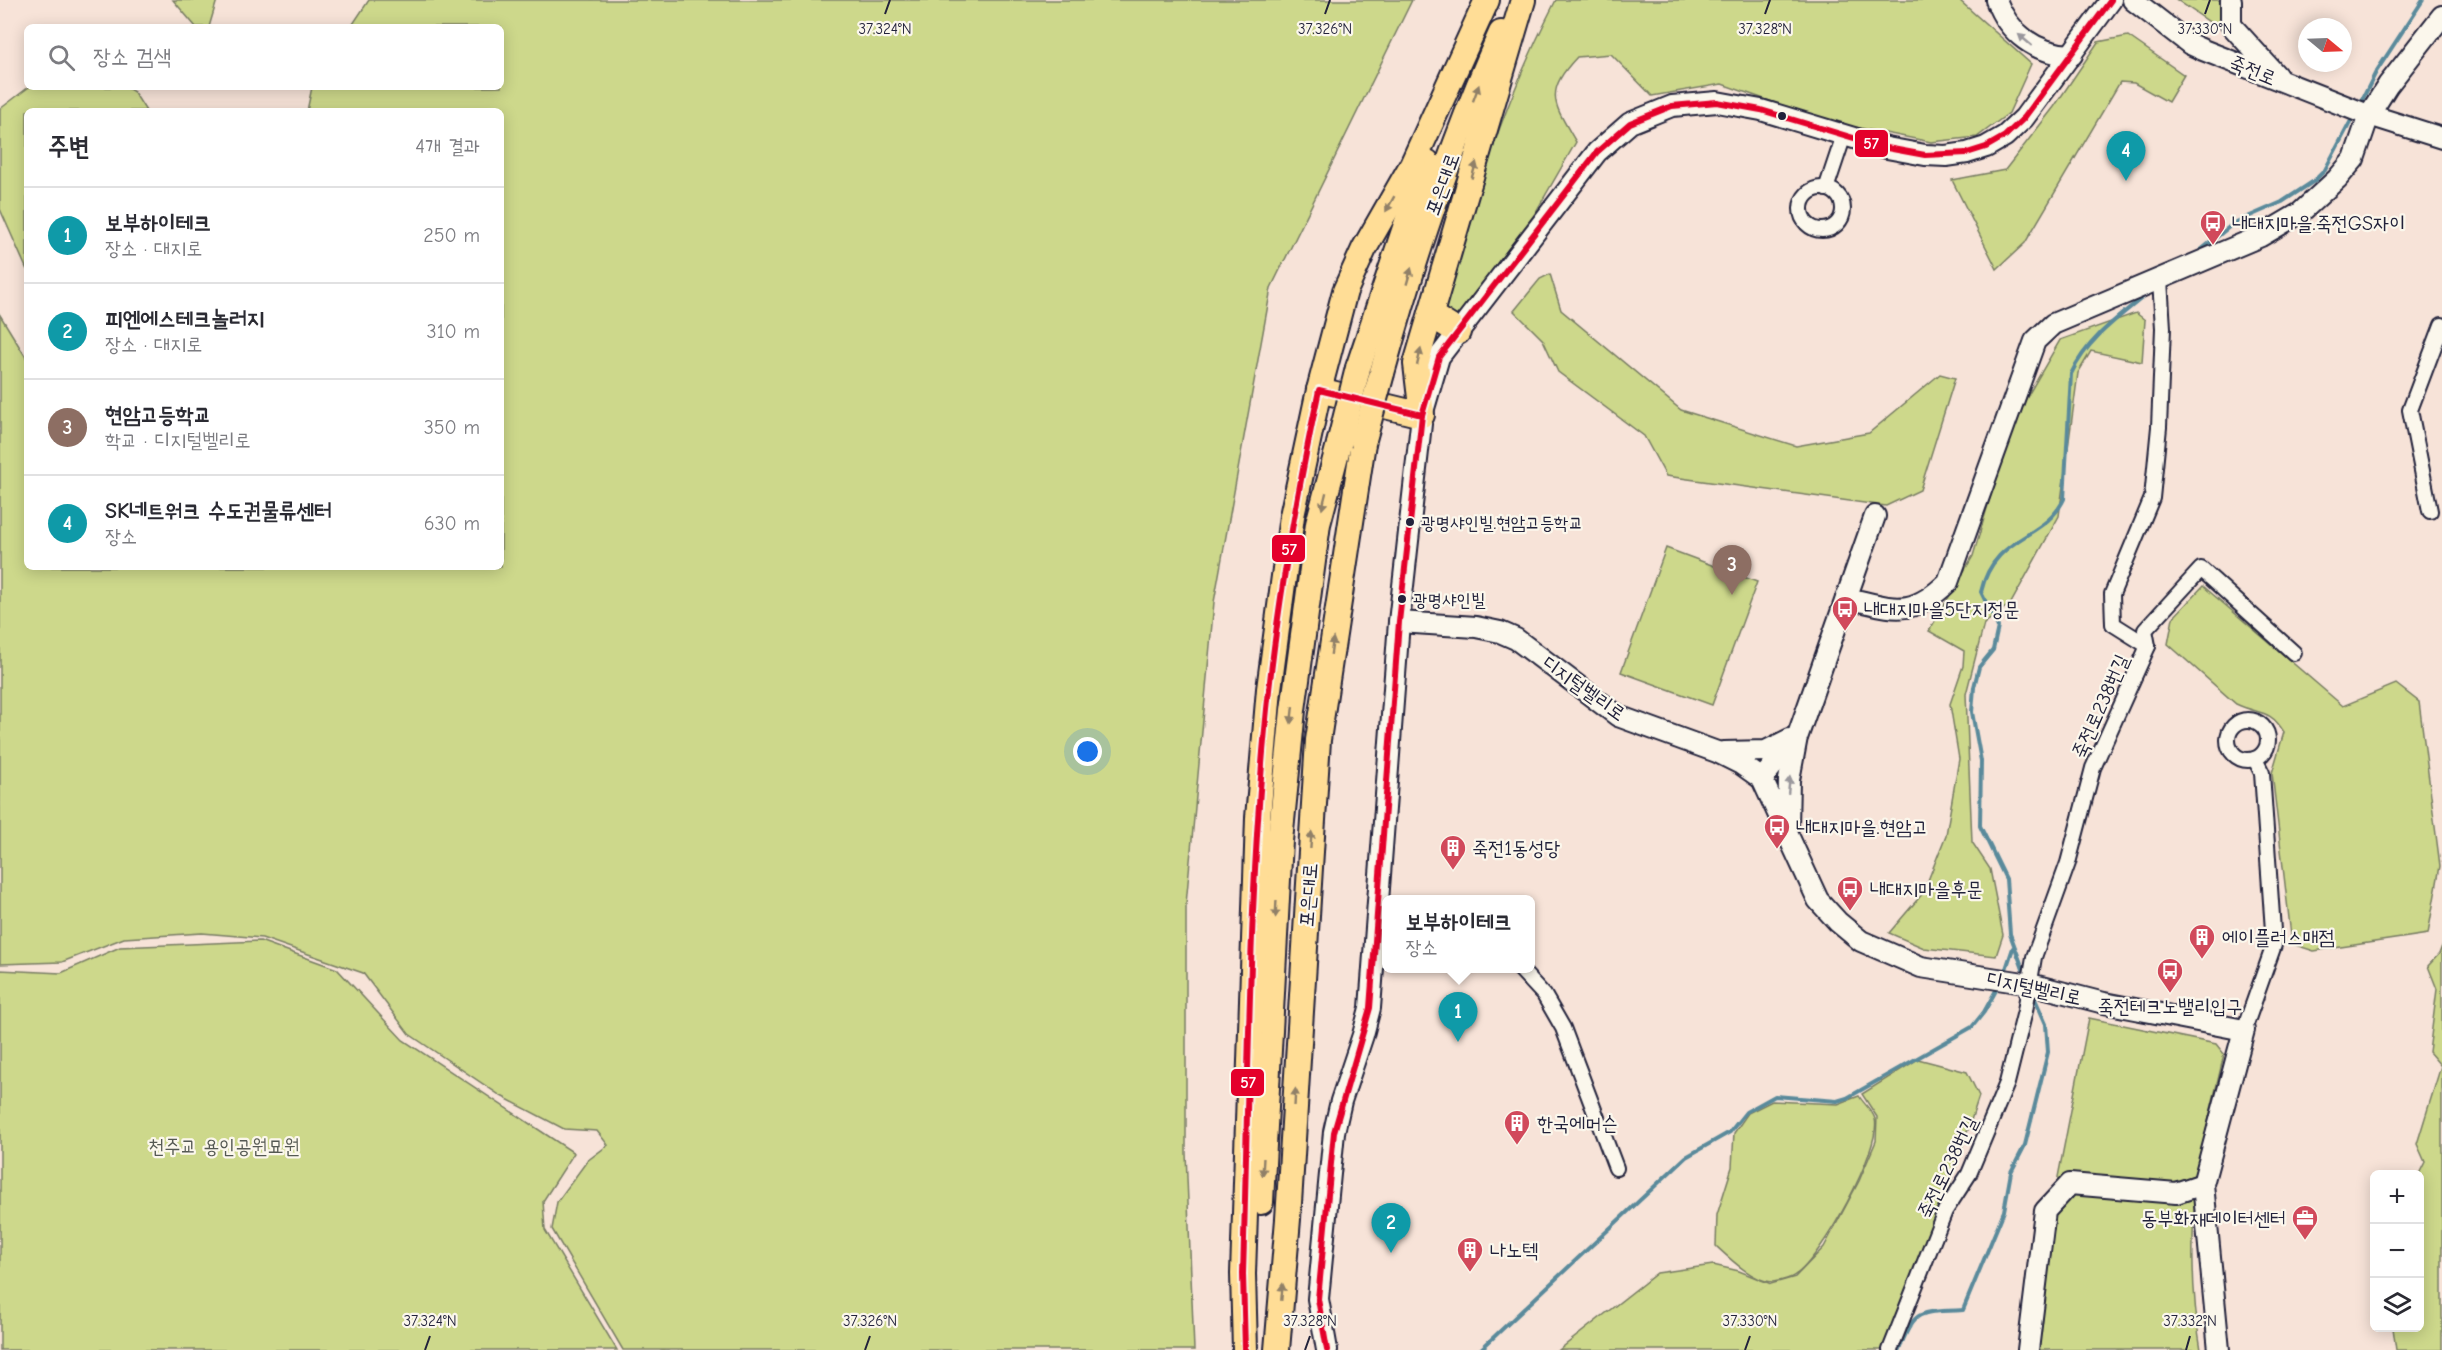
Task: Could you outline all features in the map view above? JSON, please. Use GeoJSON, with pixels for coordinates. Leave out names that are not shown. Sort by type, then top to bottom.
{"type":"FeatureCollection","features":[{"type":"Feature","properties":{"kind":"highway","name":"포은대로"},"geometry":{"type":"LineString","coordinates":[[1256,1350],[1258,1257],[1281,829],[1293,710],[1318,524],[1358,368],[1419,181],[1488,0]]}},
{"type":"Feature","properties":{"kind":"highway"},"geometry":{"type":"LineString","coordinates":[[1245,1350],[1243,1274],[1259,807],[1269,689],[1292,516],[1319,390],[1346,291],[1364,249],[1412,165],[1488,0]]}},
{"type":"Feature","properties":{"kind":"highway","name":"포은대로"},"geometry":{"type":"LineString","coordinates":[[1277,1350],[1318,740],[1363,443],[1412,267],[1484,71],[1515,0]]}},
{"type":"Feature","properties":{"kind":"highway"},"geometry":{"type":"LineString","coordinates":[[1319,390],[1422,415],[1416,364],[1523,0]]}},
{"type":"Feature","properties":{"kind":"highway"},"geometry":{"type":"LineString","coordinates":[[1431,315],[1458,332]]}},
{"type":"Feature","properties":{"kind":"street"},"geometry":{"type":"LineString","coordinates":[[1996,0],[2001,16],[2028,44],[2055,55],[2072,55]]}},
{"type":"Feature","properties":{"kind":"street"},"geometry":{"type":"LineString","coordinates":[[1383,895],[1399,622],[1422,415],[1439,357],[1597,152],[1630,123],[1672,106],[1717,102],[1751,107],[1887,148],[1925,155],[1946,156],[1986,147],[2006,136],[2024,118],[2111,0]]}},
{"type":"Feature","properties":{"kind":"street","name":"죽전로"},"geometry":{"type":"LineString","coordinates":[[2133,0],[2190,44],[2360,112],[2442,138]]}},
{"type":"Feature","properties":{"kind":"street"},"geometry":{"type":"LineString","coordinates":[[2231,0],[2231,25],[2284,82]]}},
{"type":"Feature","properties":{"kind":"street"},"geometry":{"type":"LineString","coordinates":[[1846,598],[1888,607],[1911,608],[1929,601],[1948,582],[2035,341],[2053,324],[2161,284],[2185,270],[2261,236],[2300,213],[2354,159],[2360,112],[2388,85],[2442,16]]}},
{"type":"Feature","properties":{"kind":"street"},"geometry":{"type":"LineString","coordinates":[[1826,189],[1844,135]]}},
{"type":"Feature","properties":{"kind":"street"},"geometry":{"type":"LineString","coordinates":[[1820,188],[1826,189],[1841,201],[1847,215],[1825,230],[1813,228],[1803,219],[1801,206],[1807,194],[1820,188]]}},
{"type":"Feature","properties":{"kind":"street","name":"죽전로238번길"},"geometry":{"type":"LineString","coordinates":[[1890,1350],[1946,1211],[1969,1174],[2007,1083],[2034,957],[2068,863],[2093,768],[2148,646],[2113,624],[2112,594],[2152,498],[2160,427],[2161,284]]}},
{"type":"Feature","properties":{"kind":"street"},"geometry":{"type":"LineString","coordinates":[[2430,512],[2410,410],[2442,325]]}},
{"type":"Feature","properties":{"kind":"street"},"geometry":{"type":"LineString","coordinates":[[1788,836],[1789,780],[1798,735],[1875,516]]}},
{"type":"Feature","properties":{"kind":"street"},"geometry":{"type":"LineString","coordinates":[[2148,646],[2145,630],[2201,569],[2294,653]]}},
{"type":"Feature","properties":{"kind":"street","name":"디지털벨리로"},"geometry":{"type":"LineString","coordinates":[[1399,622],[1500,632],[1516,639],[1618,716],[1717,752],[1741,764],[1762,779],[1818,900],[1838,922],[1861,941],[1921,967],[2029,985],[2104,1004],[2244,1030]]}},
{"type":"Feature","properties":{"kind":"street"},"geometry":{"type":"LineString","coordinates":[[1717,752],[1766,751],[1798,735]]}},
{"type":"Feature","properties":{"kind":"street"},"geometry":{"type":"LineString","coordinates":[[1762,779],[1798,735]]}},
{"type":"Feature","properties":{"kind":"street"},"geometry":{"type":"LineString","coordinates":[[2219,1350],[2203,1184],[2244,1030],[2274,945],[2262,773],[2255,759]]}},
{"type":"Feature","properties":{"kind":"street"},"geometry":{"type":"LineString","coordinates":[[1327,1350],[1318,1299],[1334,1132],[1341,1101],[1370,1008],[1380,940],[1382,907]]}},
{"type":"Feature","properties":{"kind":"street"},"geometry":{"type":"LineString","coordinates":[[1524,973],[1544,995],[1563,1028],[1616,1168]]}},
{"type":"Feature","properties":{"kind":"street"},"geometry":{"type":"LineString","coordinates":[[2028,1350],[2045,1211],[2070,1184],[2176,1193],[2203,1184]]}},
{"type":"Feature","properties":{"kind":"green space"},"geometry":{"type":"Polygon","coordinates":[[[173,0],[217,0],[210,24],[193,24],[173,0]]]}},
{"type":"Feature","properties":{"kind":"green space"},"geometry":{"type":"Polygon","coordinates":[[[369,0],[1412,0],[1271,288],[1214,602],[1186,904],[1186,1153],[1194,1350],[623,1350],[552,1229],[557,1202],[587,1161],[608,1145],[597,1131],[564,1129],[501,1096],[409,1034],[363,973],[262,938],[202,933],[124,938],[62,962],[0,964],[0,315],[24,354],[24,570],[504,570],[504,108],[308,108],[311,90],[504,90],[504,24],[353,24],[369,0]]]}},
{"type":"Feature","properties":{"kind":"green space"},"geometry":{"type":"Polygon","coordinates":[[[1556,0],[1959,0],[2031,64],[2009,113],[1977,137],[1931,142],[1829,122],[1722,84],[1652,96],[1611,54],[1577,57],[1559,80],[1556,90],[1558,108],[1576,142],[1534,215],[1453,322],[1441,314],[1464,233],[1490,154],[1520,76],[1556,0]]]}},
{"type":"Feature","properties":{"kind":"green space"},"geometry":{"type":"Polygon","coordinates":[[[2177,0],[2223,0],[2221,21],[2217,24],[2211,23],[2177,0]]]}},
{"type":"Feature","properties":{"kind":"green space"},"geometry":{"type":"Polygon","coordinates":[[[2128,36],[2184,75],[2168,102],[2134,83],[2120,82],[2025,243],[1997,269],[1952,180],[2005,170],[2054,107],[2098,42],[2128,36]]]}},
{"type":"Feature","properties":{"kind":"green space"},"geometry":{"type":"Polygon","coordinates":[[[25,90],[131,90],[144,108],[24,108],[24,263],[0,209],[0,109],[25,90]]]}},
{"type":"Feature","properties":{"kind":"green space"},"geometry":{"type":"Polygon","coordinates":[[[1550,274],[1561,310],[1681,410],[1796,446],[1869,433],[1940,374],[1955,378],[1920,490],[1886,506],[1666,476],[1644,436],[1558,372],[1543,340],[1514,311],[1540,279],[1550,274]]]}},
{"type":"Feature","properties":{"kind":"green space"},"geometry":{"type":"Polygon","coordinates":[[[2136,313],[2145,320],[2142,362],[2091,351],[2078,373],[2059,516],[2011,603],[1984,624],[1966,694],[1972,842],[1990,869],[2003,935],[1996,956],[1924,948],[1889,933],[1923,893],[1946,835],[1959,759],[1950,704],[1963,666],[1964,651],[1929,631],[1973,556],[2012,423],[2060,340],[2136,313]]]}},
{"type":"Feature","properties":{"kind":"green space"},"geometry":{"type":"Polygon","coordinates":[[[1666,548],[1757,582],[1712,705],[1621,672],[1666,548]]]}},
{"type":"Feature","properties":{"kind":"green space"},"geometry":{"type":"Polygon","coordinates":[[[2203,586],[2343,706],[2396,684],[2419,702],[2440,866],[2428,934],[2314,951],[2292,944],[2272,773],[2284,732],[2279,724],[2268,715],[2236,704],[2168,644],[2173,618],[2203,586]]]}},
{"type":"Feature","properties":{"kind":"green space","name":"천주교 용인공원묘원"},"geometry":{"type":"Polygon","coordinates":[[[260,941],[337,969],[403,1040],[574,1153],[543,1201],[545,1230],[617,1350],[0,1350],[0,970],[61,973],[120,947],[260,941]]]}},
{"type":"Feature","properties":{"kind":"green space"},"geometry":{"type":"Polygon","coordinates":[[[2442,946],[2442,1350],[2396,1350],[2394,1332],[2424,1332],[2424,1170],[2421,1170],[2425,1162],[2417,1144],[2441,1066],[2429,1052],[2437,989],[2428,966],[2439,954],[2442,946]]]}},
{"type":"Feature","properties":{"kind":"green space"},"geometry":{"type":"Polygon","coordinates":[[[2089,1018],[2216,1044],[2224,1054],[2201,1153],[2194,1212],[2195,1305],[2201,1350],[2035,1350],[2058,1177],[2089,1018]]]}},
{"type":"Feature","properties":{"kind":"green space"},"geometry":{"type":"Polygon","coordinates":[[[1918,1059],[1967,1072],[1979,1096],[1944,1202],[1883,1350],[1559,1350],[1657,1273],[1713,1265],[1739,1271],[1771,1284],[1795,1277],[1824,1247],[1859,1181],[1876,1141],[1877,1117],[1862,1094],[1918,1059]]]}},
{"type":"Feature","properties":{"kind":"green space"},"geometry":{"type":"Polygon","coordinates":[[[1859,1096],[1874,1116],[1875,1133],[1860,1177],[1834,1226],[1806,1265],[1793,1276],[1773,1282],[1750,1274],[1716,1246],[1717,1215],[1732,1167],[1734,1133],[1748,1113],[1772,1101],[1838,1104],[1859,1096]]]}},
{"type":"Feature","properties":{"kind":"waterway"},"geometry":{"type":"LineString","coordinates":[[2359,106],[2376,72],[2423,0]]}},
{"type":"Feature","properties":{"kind":"waterway"},"geometry":{"type":"LineString","coordinates":[[2196,254],[2234,223],[2282,202],[2314,181],[2325,170],[2354,115]]}},
{"type":"Feature","properties":{"kind":"waterway"},"geometry":{"type":"LineString","coordinates":[[2026,977],[2010,934],[2006,879],[1980,826],[1981,761],[1972,712],[1974,687],[1979,667],[1993,650],[1998,627],[1981,592],[1988,573],[1997,559],[2008,548],[2045,523],[2064,499],[2071,374],[2078,361],[2105,329],[2148,293]]}},
{"type":"Feature","properties":{"kind":"waterway"},"geometry":{"type":"LineString","coordinates":[[2004,975],[2013,948]]}},
{"type":"Feature","properties":{"kind":"waterway"},"geometry":{"type":"LineString","coordinates":[[1480,1350],[1686,1157],[1730,1132],[1746,1112],[1775,1096],[1837,1101],[1847,1098],[1972,1027],[1984,1012],[1999,985]]}},
{"type":"Feature","properties":{"kind":"waterway"},"geometry":{"type":"LineString","coordinates":[[1899,1350],[1910,1326],[1921,1315],[1937,1311],[1963,1310],[2004,1211],[2011,1172],[2025,1145],[2048,1052],[2046,1024],[2032,992]]}},
{"type":"Feature","properties":{"kind":"transit line","name":"57"},"geometry":{"type":"LineString","coordinates":[[1327,1350],[1318,1299],[1334,1132],[1370,1008],[1399,622],[1422,415],[1439,357],[1597,152],[1630,123],[1672,106],[1717,102],[1761,110],[1887,148],[1925,155],[1967,153],[1986,147],[2005,136],[2024,118],[2111,0]]}},
{"type":"Feature","properties":{"kind":"transit line","name":"57"},"geometry":{"type":"LineString","coordinates":[[1245,1350],[1243,1274],[1250,982],[1257,835],[1273,652],[1304,464],[1319,390],[1422,415]]}},
{"type":"Feature","properties":{"kind":"place","name":"SK네트워크 수도권물류센터"},"geometry":{"type":"Point","coordinates":[2126,181]}},
{"type":"Feature","properties":{"kind":"place","name":"내대지마을.죽전GS자이"},"geometry":{"type":"Point","coordinates":[2213,246]}},
{"type":"Feature","properties":{"kind":"place","name":"광명샤인빌.현암고등학교"},"geometry":{"type":"Point","coordinates":[1410,522]}},
{"type":"Feature","properties":{"kind":"place","name":"현암고등학교"},"geometry":{"type":"Point","coordinates":[1732,595]}},
{"type":"Feature","properties":{"kind":"place","name":"광명샤인빌"},"geometry":{"type":"Point","coordinates":[1402,599]}},
{"type":"Feature","properties":{"kind":"place","name":"내대지마을5단지정문"},"geometry":{"type":"Point","coordinates":[1845,632]}},
{"type":"Feature","properties":{"kind":"place","name":"내대지마을.현암고"},"geometry":{"type":"Point","coordinates":[1777,850]}},
{"type":"Feature","properties":{"kind":"place","name":"죽전1동성당"},"geometry":{"type":"Point","coordinates":[1453,871]}},
{"type":"Feature","properties":{"kind":"place","name":"내대지마을후문"},"geometry":{"type":"Point","coordinates":[1850,912]}},
{"type":"Feature","properties":{"kind":"place","name":"에이플러스매점"},"geometry":{"type":"Point","coordinates":[2202,960]}},
{"type":"Feature","properties":{"kind":"place","name":"죽전테크노밸리입구"},"geometry":{"type":"Point","coordinates":[2170,994]}},
{"type":"Feature","properties":{"kind":"place","name":"보부하이테크"},"geometry":{"type":"Point","coordinates":[1458,1042]}},
{"type":"Feature","properties":{"kind":"place","name":"한국에머슨"},"geometry":{"type":"Point","coordinates":[1517,1146]}},
{"type":"Feature","properties":{"kind":"place","name":"동부화재데이터센터"},"geometry":{"type":"Point","coordinates":[2305,1241]}},
{"type":"Feature","properties":{"kind":"place","name":"피엔에스테크놀러지"},"geometry":{"type":"Point","coordinates":[1391,1253]}},
{"type":"Feature","properties":{"kind":"place","name":"나노텍"},"geometry":{"type":"Point","coordinates":[1470,1273]}}]}
